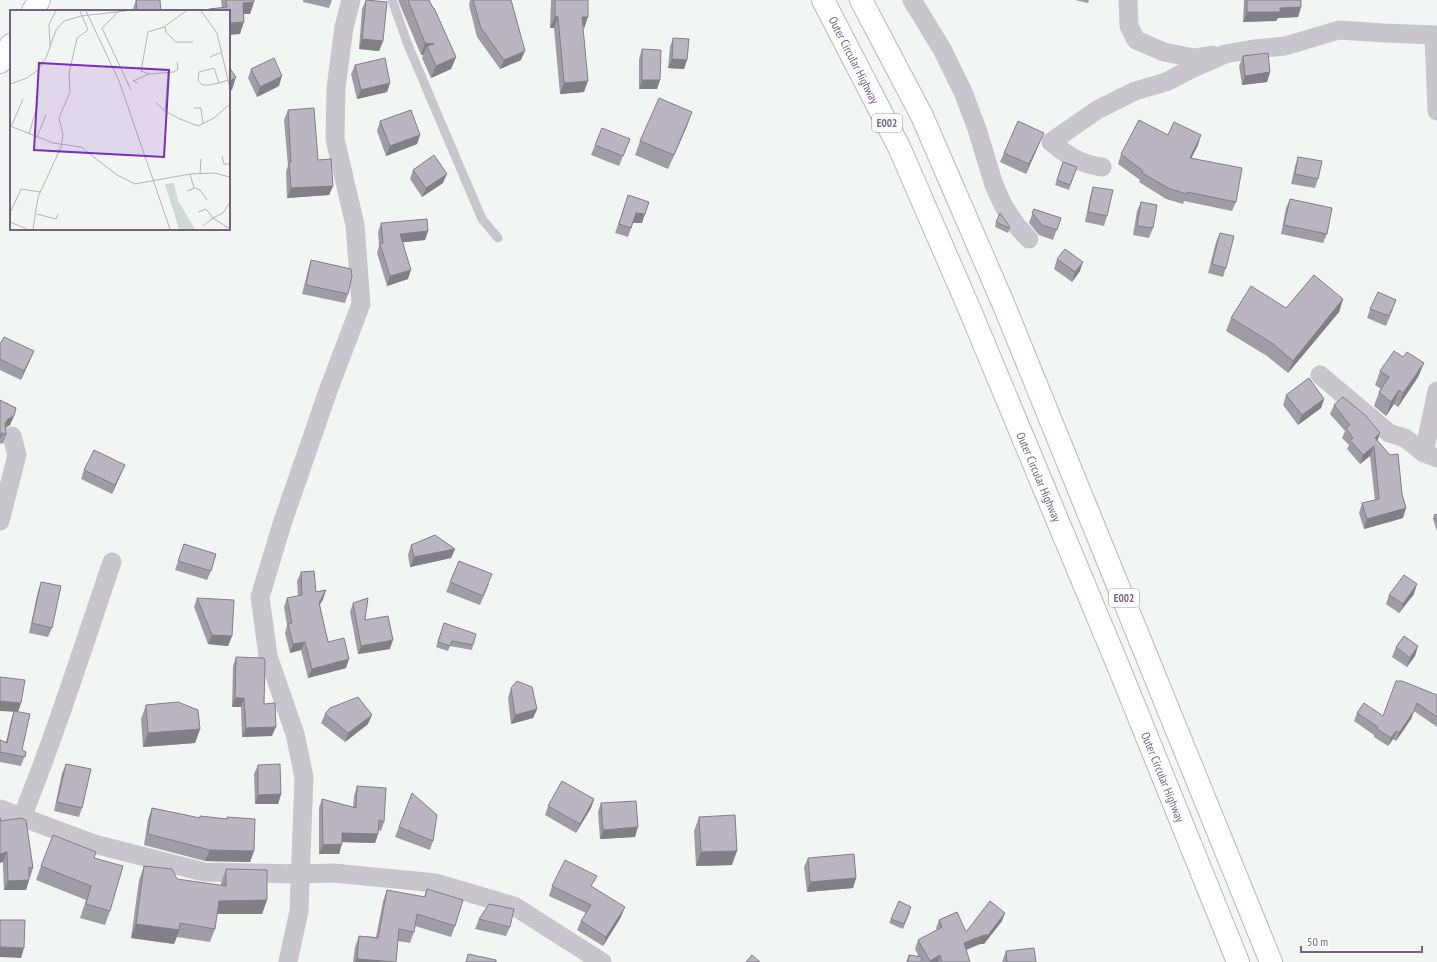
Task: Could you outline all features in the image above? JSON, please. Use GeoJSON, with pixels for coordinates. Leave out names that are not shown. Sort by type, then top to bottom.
{"type":"FeatureCollection","features":[{"type":"Feature","properties":{"kind":"main road"},"geometry":{"type":"LineString","coordinates":[[34,10],[40,0]]}},
{"type":"Feature","properties":{"kind":"main road","name":"Outer Circular Highway"},"geometry":{"type":"LineString","coordinates":[[823,0],[899,147],[943,248],[1119,668],[1238,962]]}},
{"type":"Feature","properties":{"kind":"main road","name":"E002"},"geometry":{"type":"LineString","coordinates":[[861,0],[922,116],[974,236],[1027,361],[1271,962]]}},
{"type":"Feature","properties":{"kind":"main road"},"geometry":{"type":"LineString","coordinates":[[0,62],[10,47]]}},
{"type":"Feature","properties":{"kind":"street"},"geometry":{"type":"LineString","coordinates":[[288,962],[299,912],[304,777],[295,734],[268,656],[260,597],[282,524],[328,391],[361,304],[355,225],[335,139],[336,88],[344,27],[351,0]]}},
{"type":"Feature","properties":{"kind":"street"},"geometry":{"type":"LineString","coordinates":[[912,0],[942,49],[963,92],[977,129],[994,184],[1003,205],[1016,225],[1029,239]]}},
{"type":"Feature","properties":{"kind":"street"},"geometry":{"type":"LineString","coordinates":[[1128,0],[1129,26],[1136,40],[1164,52],[1194,58],[1285,46],[1339,30],[1435,36],[1437,111]]}},
{"type":"Feature","properties":{"kind":"street"},"geometry":{"type":"LineString","coordinates":[[1102,167],[1088,165],[1068,155],[1051,142],[1104,106],[1135,91],[1166,82],[1225,54]]}},
{"type":"Feature","properties":{"kind":"street"},"geometry":{"type":"LineString","coordinates":[[1320,375],[1389,433],[1405,438],[1431,456],[1437,391]]}},
{"type":"Feature","properties":{"kind":"street"},"geometry":{"type":"LineString","coordinates":[[0,521],[17,455],[12,436]]}},
{"type":"Feature","properties":{"kind":"street"},"geometry":{"type":"LineString","coordinates":[[22,817],[44,763],[61,715],[112,562]]}},
{"type":"Feature","properties":{"kind":"street"},"geometry":{"type":"LineString","coordinates":[[0,809],[94,844],[204,872],[300,874],[334,873],[436,883],[514,906],[602,962]]}},
{"type":"Feature","properties":{"kind":"lane"},"geometry":{"type":"LineString","coordinates":[[392,0],[408,45],[482,220],[498,238]]}},
{"type":"Feature","properties":{"kind":"building"},"geometry":{"type":"Polygon","coordinates":[[[136,0],[160,0],[161,10],[137,10],[136,0]]]}},
{"type":"Feature","properties":{"kind":"building"},"geometry":{"type":"Polygon","coordinates":[[[226,0],[254,0],[254,2],[243,3],[244,22],[230,23],[230,10],[209,10],[227,7],[226,0]]]}},
{"type":"Feature","properties":{"kind":"building"},"geometry":{"type":"Polygon","coordinates":[[[366,0],[387,2],[383,41],[362,39],[366,0]]]}},
{"type":"Feature","properties":{"kind":"building"},"geometry":{"type":"Polygon","coordinates":[[[408,0],[429,0],[456,57],[436,66],[427,46],[434,44],[425,43],[408,0]]]}},
{"type":"Feature","properties":{"kind":"building"},"geometry":{"type":"Polygon","coordinates":[[[473,0],[511,0],[525,51],[504,60],[481,28],[473,0]]]}},
{"type":"Feature","properties":{"kind":"building"},"geometry":{"type":"Polygon","coordinates":[[[555,0],[588,0],[588,17],[582,17],[588,81],[564,83],[558,17],[555,16],[555,0]]]}},
{"type":"Feature","properties":{"kind":"building"},"geometry":{"type":"Polygon","coordinates":[[[1247,0],[1301,0],[1301,7],[1280,8],[1280,12],[1247,12],[1247,0]]]}},
{"type":"Feature","properties":{"kind":"building"},"geometry":{"type":"Polygon","coordinates":[[[673,38],[689,39],[687,60],[672,59],[673,38]]]}},
{"type":"Feature","properties":{"kind":"building"},"geometry":{"type":"Polygon","coordinates":[[[642,49],[661,50],[660,80],[642,80],[642,49]]]}},
{"type":"Feature","properties":{"kind":"building"},"geometry":{"type":"Polygon","coordinates":[[[1268,53],[1270,72],[1245,76],[1243,56],[1268,53]]]}},
{"type":"Feature","properties":{"kind":"building"},"geometry":{"type":"Polygon","coordinates":[[[274,58],[282,76],[260,87],[251,69],[274,58]]]}},
{"type":"Feature","properties":{"kind":"building"},"geometry":{"type":"Polygon","coordinates":[[[385,58],[390,83],[361,90],[355,65],[385,58]]]}},
{"type":"Feature","properties":{"kind":"building"},"geometry":{"type":"Polygon","coordinates":[[[230,68],[236,77],[230,81],[230,68]]]}},
{"type":"Feature","properties":{"kind":"building"},"geometry":{"type":"Polygon","coordinates":[[[659,98],[692,112],[674,155],[640,141],[659,98]]]}},
{"type":"Feature","properties":{"kind":"building"},"geometry":{"type":"Polygon","coordinates":[[[314,108],[318,160],[331,159],[333,186],[291,188],[288,110],[314,108]]]}},
{"type":"Feature","properties":{"kind":"building"},"geometry":{"type":"Polygon","coordinates":[[[411,110],[420,135],[390,146],[380,121],[411,110]]]}},
{"type":"Feature","properties":{"kind":"building"},"geometry":{"type":"Polygon","coordinates":[[[1139,120],[1168,135],[1174,122],[1201,135],[1190,158],[1242,168],[1236,202],[1187,192],[1187,194],[1170,189],[1142,173],[1143,171],[1121,154],[1139,120]]]}},
{"type":"Feature","properties":{"kind":"building"},"geometry":{"type":"Polygon","coordinates":[[[1018,121],[1044,133],[1029,164],[1004,153],[1018,121]]]}},
{"type":"Feature","properties":{"kind":"building"},"geometry":{"type":"Polygon","coordinates":[[[602,128],[630,139],[623,156],[595,145],[602,128]]]}},
{"type":"Feature","properties":{"kind":"building"},"geometry":{"type":"Polygon","coordinates":[[[434,155],[447,174],[426,188],[413,170],[434,155]]]}},
{"type":"Feature","properties":{"kind":"building"},"geometry":{"type":"Polygon","coordinates":[[[1298,157],[1322,161],[1318,179],[1295,174],[1298,157]]]}},
{"type":"Feature","properties":{"kind":"building"},"geometry":{"type":"Polygon","coordinates":[[[1063,162],[1077,167],[1070,185],[1057,180],[1063,162]]]}},
{"type":"Feature","properties":{"kind":"building"},"geometry":{"type":"Polygon","coordinates":[[[1093,187],[1113,190],[1107,216],[1088,212],[1093,187]]]}},
{"type":"Feature","properties":{"kind":"building"},"geometry":{"type":"Polygon","coordinates":[[[628,195],[649,202],[645,214],[636,213],[631,228],[619,224],[628,195]]]}},
{"type":"Feature","properties":{"kind":"building"},"geometry":{"type":"Polygon","coordinates":[[[1290,199],[1332,208],[1327,234],[1284,225],[1290,199]]]}},
{"type":"Feature","properties":{"kind":"building"},"geometry":{"type":"Polygon","coordinates":[[[1141,202],[1157,205],[1153,228],[1137,226],[1141,202]]]}},
{"type":"Feature","properties":{"kind":"building"},"geometry":{"type":"Polygon","coordinates":[[[1034,209],[1061,218],[1057,230],[1042,225],[1032,213],[1034,209]]]}},
{"type":"Feature","properties":{"kind":"building"},"geometry":{"type":"Polygon","coordinates":[[[1000,213],[1009,226],[1010,228],[996,222],[1000,213]]]}},
{"type":"Feature","properties":{"kind":"building"},"geometry":{"type":"Polygon","coordinates":[[[427,219],[428,231],[400,234],[411,270],[390,276],[380,244],[383,243],[381,223],[427,219]]]}},
{"type":"Feature","properties":{"kind":"building"},"geometry":{"type":"Polygon","coordinates":[[[1220,233],[1234,236],[1226,268],[1212,264],[1220,233]]]}},
{"type":"Feature","properties":{"kind":"building"},"geometry":{"type":"Polygon","coordinates":[[[1065,249],[1083,262],[1075,272],[1057,259],[1065,249]]]}},
{"type":"Feature","properties":{"kind":"building"},"geometry":{"type":"Polygon","coordinates":[[[311,260],[351,269],[352,276],[348,294],[306,285],[311,260]]]}},
{"type":"Feature","properties":{"kind":"building"},"geometry":{"type":"Polygon","coordinates":[[[1314,275],[1343,299],[1293,361],[1272,343],[1231,318],[1251,286],[1286,308],[1314,275]]]}},
{"type":"Feature","properties":{"kind":"building"},"geometry":{"type":"Polygon","coordinates":[[[1378,292],[1396,300],[1389,316],[1370,309],[1378,292]]]}},
{"type":"Feature","properties":{"kind":"building"},"geometry":{"type":"Polygon","coordinates":[[[4,337],[34,351],[24,371],[0,359],[0,344],[4,337]]]}},
{"type":"Feature","properties":{"kind":"building"},"geometry":{"type":"Polygon","coordinates":[[[1394,351],[1403,357],[1407,352],[1424,363],[1403,393],[1399,390],[1391,402],[1379,392],[1389,377],[1380,371],[1394,351]]]}},
{"type":"Feature","properties":{"kind":"building"},"geometry":{"type":"Polygon","coordinates":[[[1309,378],[1324,399],[1302,415],[1286,395],[1309,378]]]}},
{"type":"Feature","properties":{"kind":"building"},"geometry":{"type":"Polygon","coordinates":[[[1343,397],[1365,415],[1380,433],[1375,438],[1390,455],[1398,454],[1402,494],[1406,508],[1367,519],[1362,503],[1379,499],[1374,446],[1363,455],[1350,440],[1353,438],[1346,428],[1350,425],[1334,405],[1343,397]]]}},
{"type":"Feature","properties":{"kind":"building"},"geometry":{"type":"Polygon","coordinates":[[[0,400],[16,408],[14,416],[8,419],[5,423],[6,435],[2,433],[0,438],[0,400]]]}},
{"type":"Feature","properties":{"kind":"building"},"geometry":{"type":"Polygon","coordinates":[[[94,450],[125,465],[115,485],[84,470],[94,450]]]}},
{"type":"Feature","properties":{"kind":"building"},"geometry":{"type":"Polygon","coordinates":[[[1437,514],[1437,522],[1434,515],[1437,514]]]}},
{"type":"Feature","properties":{"kind":"building"},"geometry":{"type":"Polygon","coordinates":[[[435,535],[455,549],[414,557],[411,545],[435,535]]]}},
{"type":"Feature","properties":{"kind":"building"},"geometry":{"type":"Polygon","coordinates":[[[184,544],[216,554],[211,571],[178,561],[184,544]]]}},
{"type":"Feature","properties":{"kind":"building"},"geometry":{"type":"Polygon","coordinates":[[[459,561],[492,574],[483,596],[450,582],[459,561]]]}},
{"type":"Feature","properties":{"kind":"building"},"geometry":{"type":"Polygon","coordinates":[[[314,571],[316,592],[326,590],[319,603],[328,642],[344,638],[349,659],[312,669],[305,642],[293,644],[288,624],[292,623],[287,598],[302,595],[301,572],[314,571]]]}},
{"type":"Feature","properties":{"kind":"building"},"geometry":{"type":"Polygon","coordinates":[[[1404,575],[1417,584],[1403,604],[1389,595],[1404,575]]]}},
{"type":"Feature","properties":{"kind":"building"},"geometry":{"type":"Polygon","coordinates":[[[41,582],[61,586],[52,628],[32,623],[41,582]]]}},
{"type":"Feature","properties":{"kind":"building"},"geometry":{"type":"Polygon","coordinates":[[[197,598],[234,600],[232,636],[212,635],[197,598]]]}},
{"type":"Feature","properties":{"kind":"building"},"geometry":{"type":"Polygon","coordinates":[[[368,598],[365,620],[388,616],[393,640],[361,646],[353,603],[368,598]]]}},
{"type":"Feature","properties":{"kind":"building"},"geometry":{"type":"Polygon","coordinates":[[[444,623],[476,634],[473,645],[452,641],[450,646],[438,642],[444,623]]]}},
{"type":"Feature","properties":{"kind":"building"},"geometry":{"type":"Polygon","coordinates":[[[1404,636],[1418,646],[1410,658],[1396,647],[1404,636]]]}},
{"type":"Feature","properties":{"kind":"building"},"geometry":{"type":"Polygon","coordinates":[[[236,657],[264,658],[264,704],[275,703],[276,727],[246,728],[244,698],[235,698],[236,657]]]}},
{"type":"Feature","properties":{"kind":"building"},"geometry":{"type":"Polygon","coordinates":[[[0,677],[25,680],[21,703],[0,701],[0,677]]]}},
{"type":"Feature","properties":{"kind":"building"},"geometry":{"type":"Polygon","coordinates":[[[517,681],[532,687],[537,709],[515,715],[511,688],[517,681]]]}},
{"type":"Feature","properties":{"kind":"building"},"geometry":{"type":"Polygon","coordinates":[[[1396,681],[1402,681],[1437,695],[1437,717],[1417,703],[1414,711],[1399,733],[1396,731],[1391,738],[1357,713],[1364,703],[1383,716],[1396,681]]]}},
{"type":"Feature","properties":{"kind":"building"},"geometry":{"type":"Polygon","coordinates":[[[358,697],[372,715],[348,733],[325,714],[330,708],[358,697]]]}},
{"type":"Feature","properties":{"kind":"building"},"geometry":{"type":"Polygon","coordinates":[[[178,702],[198,710],[200,729],[148,733],[146,705],[178,702]]]}},
{"type":"Feature","properties":{"kind":"building"},"geometry":{"type":"Polygon","coordinates":[[[14,711],[30,714],[22,750],[26,752],[25,757],[0,752],[0,740],[7,743],[14,711]]]}},
{"type":"Feature","properties":{"kind":"building"},"geometry":{"type":"Polygon","coordinates":[[[66,764],[91,769],[82,808],[57,802],[66,764]]]}},
{"type":"Feature","properties":{"kind":"building"},"geometry":{"type":"Polygon","coordinates":[[[280,764],[281,794],[258,795],[258,765],[280,764]]]}},
{"type":"Feature","properties":{"kind":"building"},"geometry":{"type":"Polygon","coordinates":[[[562,781],[594,799],[580,824],[548,806],[562,781]]]}},
{"type":"Feature","properties":{"kind":"building"},"geometry":{"type":"Polygon","coordinates":[[[357,786],[386,788],[384,822],[379,820],[378,834],[342,833],[342,844],[323,845],[322,799],[356,808],[357,786]]]}},
{"type":"Feature","properties":{"kind":"building"},"geometry":{"type":"Polygon","coordinates":[[[412,793],[437,815],[433,841],[399,827],[412,793]]]}},
{"type":"Feature","properties":{"kind":"building"},"geometry":{"type":"Polygon","coordinates":[[[636,801],[638,827],[603,830],[601,803],[636,801]]]}},
{"type":"Feature","properties":{"kind":"building"},"geometry":{"type":"Polygon","coordinates":[[[152,808],[200,818],[200,816],[227,819],[227,817],[255,819],[254,851],[210,850],[148,834],[152,808]]]}},
{"type":"Feature","properties":{"kind":"building"},"geometry":{"type":"Polygon","coordinates":[[[735,815],[737,851],[701,852],[699,817],[735,815]]]}},
{"type":"Feature","properties":{"kind":"building"},"geometry":{"type":"Polygon","coordinates":[[[0,818],[1,821],[21,818],[26,820],[33,868],[29,867],[29,880],[8,881],[7,852],[0,854],[0,818]]]}},
{"type":"Feature","properties":{"kind":"building"},"geometry":{"type":"Polygon","coordinates":[[[53,835],[96,852],[94,858],[123,866],[110,911],[86,904],[91,886],[41,866],[53,835]]]}},
{"type":"Feature","properties":{"kind":"building"},"geometry":{"type":"Polygon","coordinates":[[[854,854],[856,878],[810,882],[808,858],[854,854]]]}},
{"type":"Feature","properties":{"kind":"building"},"geometry":{"type":"Polygon","coordinates":[[[565,860],[597,876],[591,886],[625,907],[606,937],[581,921],[591,905],[552,886],[565,860]]]}},
{"type":"Feature","properties":{"kind":"building"},"geometry":{"type":"Polygon","coordinates":[[[144,866],[172,869],[177,879],[226,886],[226,869],[267,870],[267,900],[219,901],[215,929],[180,923],[179,930],[136,924],[144,866]]]}},
{"type":"Feature","properties":{"kind":"building"},"geometry":{"type":"Polygon","coordinates":[[[427,889],[463,900],[455,926],[417,914],[414,932],[399,929],[396,962],[357,959],[359,936],[378,938],[387,890],[425,897],[427,889]]]}},
{"type":"Feature","properties":{"kind":"building"},"geometry":{"type":"Polygon","coordinates":[[[899,901],[911,907],[904,924],[891,919],[899,901]]]}},
{"type":"Feature","properties":{"kind":"building"},"geometry":{"type":"Polygon","coordinates":[[[990,901],[1005,913],[988,935],[984,935],[964,943],[970,962],[942,962],[940,955],[930,961],[918,940],[942,927],[939,920],[957,912],[966,932],[990,901]]]}},
{"type":"Feature","properties":{"kind":"building"},"geometry":{"type":"Polygon","coordinates":[[[489,904],[514,909],[510,927],[479,919],[489,904]]]}},
{"type":"Feature","properties":{"kind":"building"},"geometry":{"type":"Polygon","coordinates":[[[0,920],[25,920],[24,948],[0,947],[0,920]]]}},
{"type":"Feature","properties":{"kind":"building"},"geometry":{"type":"Polygon","coordinates":[[[1034,948],[1036,962],[1007,962],[1006,951],[1034,948]]]}},
{"type":"Feature","properties":{"kind":"building"},"geometry":{"type":"Polygon","coordinates":[[[468,954],[496,960],[496,962],[466,962],[468,954]]]}},
{"type":"Feature","properties":{"kind":"building"},"geometry":{"type":"Polygon","coordinates":[[[752,955],[760,962],[746,962],[752,955]]]}},
{"type":"Feature","properties":{"kind":"building"},"geometry":{"type":"Polygon","coordinates":[[[909,955],[922,957],[921,962],[908,962],[909,955]]]}}]}
